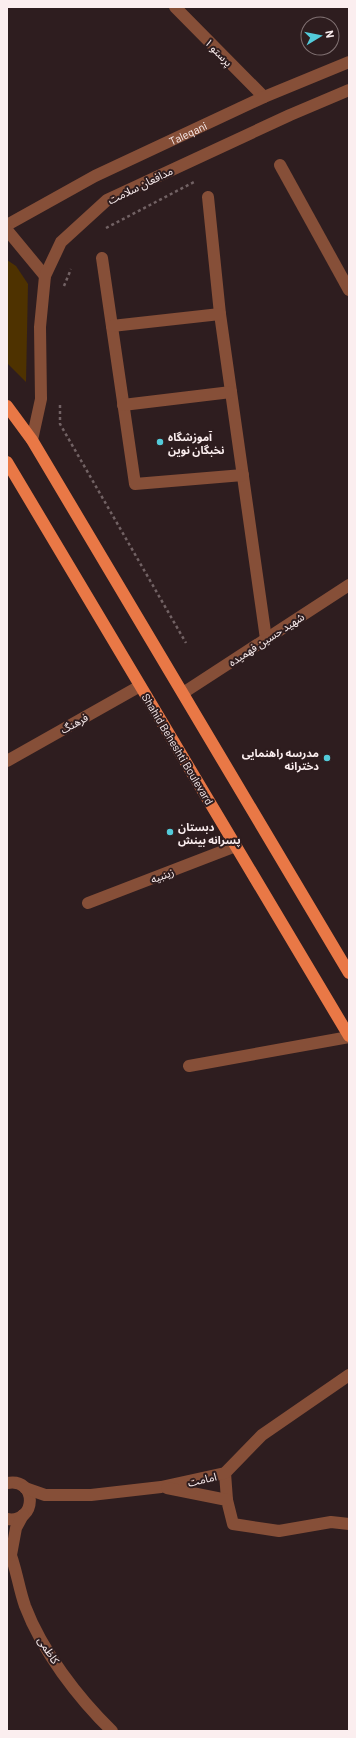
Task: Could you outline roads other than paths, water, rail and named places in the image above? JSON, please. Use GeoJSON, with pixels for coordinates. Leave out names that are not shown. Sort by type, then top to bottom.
{"type":"FeatureCollection","features":[{"type":"Feature","properties":{"kind":"main road"},"geometry":{"type":"LineString","coordinates":[[7,406],[32,440],[349,973]]}},
{"type":"Feature","properties":{"kind":"main road","name":"Shahid Beheshti Boulevard"},"geometry":{"type":"LineString","coordinates":[[7,462],[349,1037]]}},
{"type":"Feature","properties":{"kind":"street","name":"پرستو ۱"},"geometry":{"type":"LineString","coordinates":[[175,7],[264,97]]}},
{"type":"Feature","properties":{"kind":"street","name":"Taleqani"},"geometry":{"type":"LineString","coordinates":[[7,225],[95,176],[264,97],[349,62]]}},
{"type":"Feature","properties":{"kind":"street","name":"مدافعان سلامت"},"geometry":{"type":"LineString","coordinates":[[32,440],[41,399],[40,327],[45,276],[61,242],[107,200],[290,115],[349,90]]}},
{"type":"Feature","properties":{"kind":"street"},"geometry":{"type":"LineString","coordinates":[[280,165],[349,290]]}},
{"type":"Feature","properties":{"kind":"street"},"geometry":{"type":"LineString","coordinates":[[208,197],[220,314],[266,639]]}},
{"type":"Feature","properties":{"kind":"street"},"geometry":{"type":"LineString","coordinates":[[7,230],[45,276]]}},
{"type":"Feature","properties":{"kind":"street"},"geometry":{"type":"LineString","coordinates":[[102,258],[135,484],[243,475]]}},
{"type":"Feature","properties":{"kind":"street"},"geometry":{"type":"LineString","coordinates":[[112,326],[220,314]]}},
{"type":"Feature","properties":{"kind":"street"},"geometry":{"type":"LineString","coordinates":[[123,404],[231,392]]}},
{"type":"Feature","properties":{"kind":"street","name":"شهید حسین فهمیده"},"geometry":{"type":"LineString","coordinates":[[183,693],[349,585]]}},
{"type":"Feature","properties":{"kind":"street","name":"فرهنگ"},"geometry":{"type":"LineString","coordinates":[[7,761],[140,686]]}},
{"type":"Feature","properties":{"kind":"street","name":"زینبیه"},"geometry":{"type":"LineString","coordinates":[[88,903],[236,846]]}},
{"type":"Feature","properties":{"kind":"street"},"geometry":{"type":"LineString","coordinates":[[189,1066],[349,1037]]}},
{"type":"Feature","properties":{"kind":"street","name":"امامت"},"geometry":{"type":"LineString","coordinates":[[7,1482],[18,1483],[25,1488],[45,1495],[91,1495],[162,1487],[226,1473],[262,1435],[349,1375]]}},
{"type":"Feature","properties":{"kind":"street"},"geometry":{"type":"LineString","coordinates":[[226,1473],[227,1500],[233,1524],[279,1531],[331,1522],[349,1524]]}},
{"type":"Feature","properties":{"kind":"street"},"geometry":{"type":"LineString","coordinates":[[162,1487],[227,1500]]}},
{"type":"Feature","properties":{"kind":"street"},"geometry":{"type":"LineString","coordinates":[[9,1550],[16,1528],[25,1513],[30,1500],[30,1495],[25,1488]]}},
{"type":"Feature","properties":{"kind":"street"},"geometry":{"type":"LineString","coordinates":[[7,1518],[18,1518],[45,1495]]}},
{"type":"Feature","properties":{"kind":"street","name":"کاظمی"},"geometry":{"type":"LineString","coordinates":[[9,1550],[25,1606],[45,1646],[92,1710],[112,1731]]}},
{"type":"Feature","properties":{"kind":"place","name":"آموزشگاه نخبگان نوین"},"geometry":{"type":"Point","coordinates":[160,442]}},
{"type":"Feature","properties":{"kind":"place","name":"مدرسه راهنمایی دخترانه"},"geometry":{"type":"Point","coordinates":[327,758]}},
{"type":"Feature","properties":{"kind":"place","name":"دبستان پسرانه بینش"},"geometry":{"type":"Point","coordinates":[170,832]}}]}
